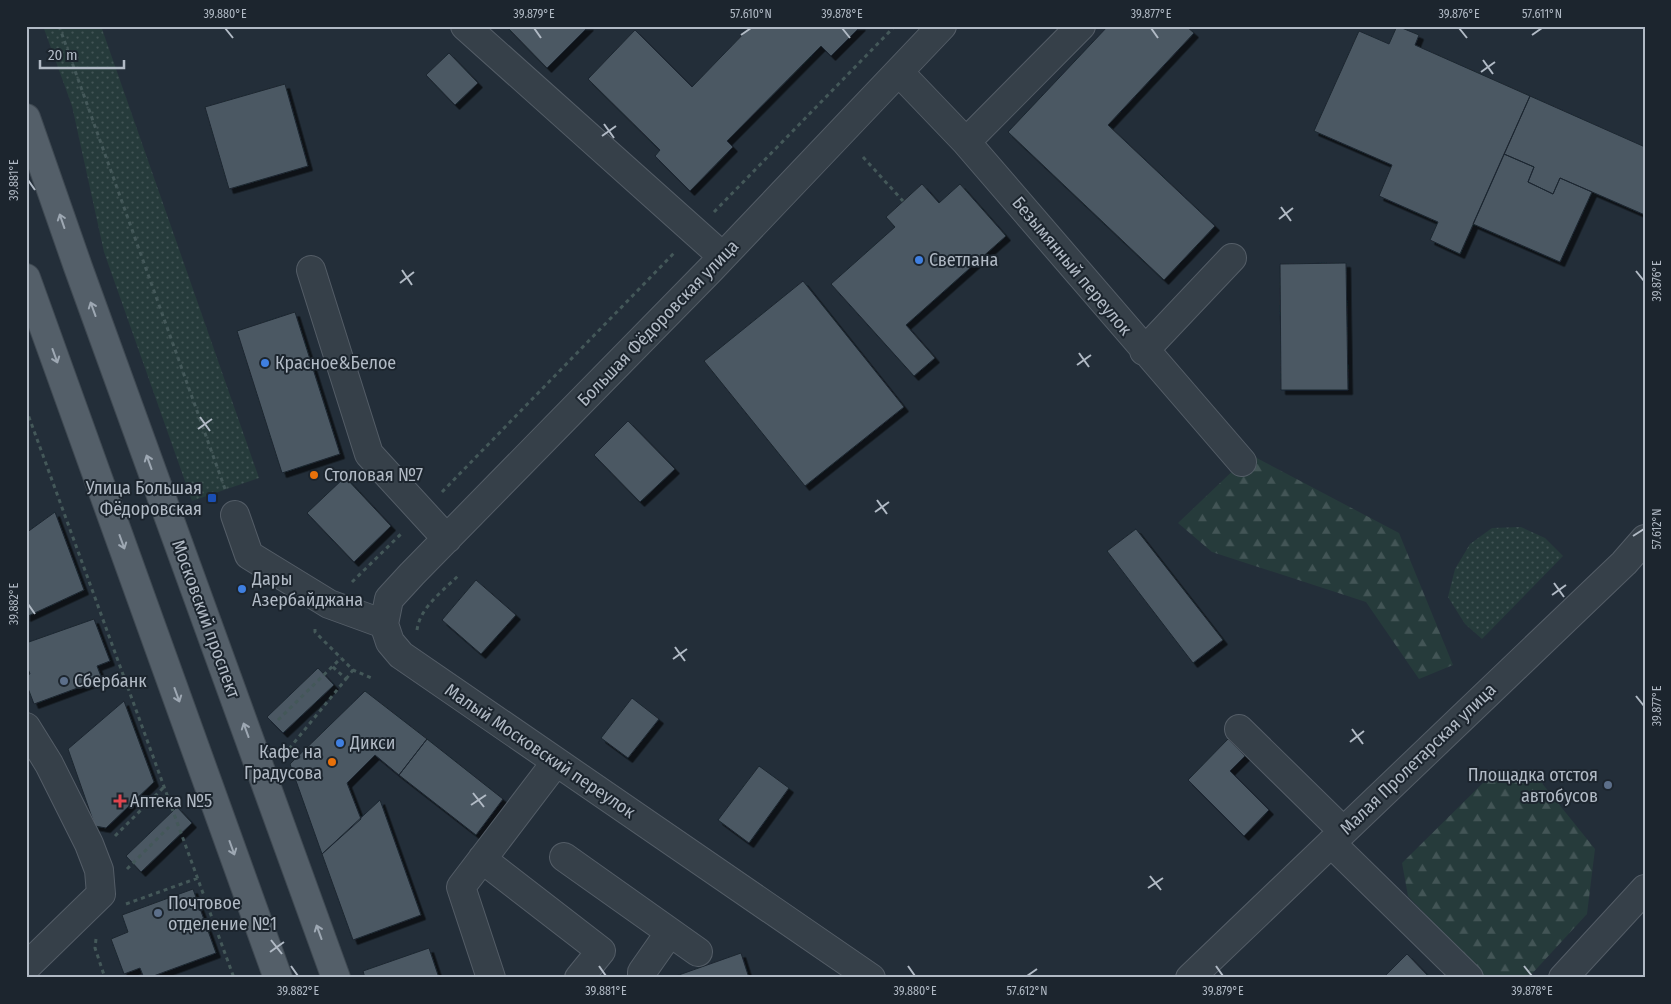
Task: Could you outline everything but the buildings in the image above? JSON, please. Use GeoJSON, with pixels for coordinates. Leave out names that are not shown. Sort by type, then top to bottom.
{"type":"FeatureCollection","features":[{"type":"Feature","properties":{"kind":"main road","name":"Московский проспект"},"geometry":{"type":"LineString","coordinates":[[26,118],[78,267],[336,978]]}},
{"type":"Feature","properties":{"kind":"main road"},"geometry":{"type":"LineString","coordinates":[[26,278],[278,978]]}},
{"type":"Feature","properties":{"kind":"street","name":"Большая Фёдоровская улица"},"geometry":{"type":"LineString","coordinates":[[384,624],[389,599],[942,26]]}},
{"type":"Feature","properties":{"kind":"street"},"geometry":{"type":"LineString","coordinates":[[966,142],[1081,26]]}},
{"type":"Feature","properties":{"kind":"street"},"geometry":{"type":"LineString","coordinates":[[474,29],[722,256]]}},
{"type":"Feature","properties":{"kind":"street","name":"Безымянный переулок"},"geometry":{"type":"LineString","coordinates":[[899,72],[966,142],[1242,462]]}},
{"type":"Feature","properties":{"kind":"street"},"geometry":{"type":"LineString","coordinates":[[1144,350],[1232,258]]}},
{"type":"Feature","properties":{"kind":"street"},"geometry":{"type":"LineString","coordinates":[[311,270],[369,454],[447,539]]}},
{"type":"Feature","properties":{"kind":"street"},"geometry":{"type":"LineString","coordinates":[[235,515],[249,556],[329,604],[384,624]]}},
{"type":"Feature","properties":{"kind":"street","name":"Малая Пролетарская улица"},"geometry":{"type":"LineString","coordinates":[[1190,978],[1643,544]]}},
{"type":"Feature","properties":{"kind":"street","name":"Малый Московский переулок"},"geometry":{"type":"LineString","coordinates":[[384,624],[390,642],[400,655],[871,978]]}},
{"type":"Feature","properties":{"kind":"street"},"geometry":{"type":"LineString","coordinates":[[26,727],[48,764],[89,844],[99,870],[100,894],[26,966]]}},
{"type":"Feature","properties":{"kind":"street"},"geometry":{"type":"LineString","coordinates":[[1239,729],[1469,978]]}},
{"type":"Feature","properties":{"kind":"street"},"geometry":{"type":"LineString","coordinates":[[491,978],[461,887],[556,762]]}},
{"type":"Feature","properties":{"kind":"street"},"geometry":{"type":"LineString","coordinates":[[564,857],[698,952]]}},
{"type":"Feature","properties":{"kind":"street"},"geometry":{"type":"LineString","coordinates":[[482,860],[600,951],[579,978]]}},
{"type":"Feature","properties":{"kind":"street"},"geometry":{"type":"LineString","coordinates":[[1563,978],[1645,889]]}},
{"type":"Feature","properties":{"kind":"street"},"geometry":{"type":"LineString","coordinates":[[642,978],[642,972],[670,932]]}},
{"type":"Feature","properties":{"kind":"path"},"geometry":{"type":"LineString","coordinates":[[59,26],[235,515]]}},
{"type":"Feature","properties":{"kind":"path"},"geometry":{"type":"LineString","coordinates":[[386,549],[895,26]]}},
{"type":"Feature","properties":{"kind":"path"},"geometry":{"type":"LineString","coordinates":[[863,157],[903,201]]}},
{"type":"Feature","properties":{"kind":"path"},"geometry":{"type":"LineString","coordinates":[[26,408],[234,978]]}},
{"type":"Feature","properties":{"kind":"path"},"geometry":{"type":"LineString","coordinates":[[420,637],[416,630],[418,620],[423,611],[459,576]]}},
{"type":"Feature","properties":{"kind":"path"},"geometry":{"type":"LineString","coordinates":[[278,720],[341,658]]}},
{"type":"Feature","properties":{"kind":"path"},"geometry":{"type":"LineString","coordinates":[[332,666],[346,679]]}},
{"type":"Feature","properties":{"kind":"path"},"geometry":{"type":"LineString","coordinates":[[283,756],[353,670]]}},
{"type":"Feature","properties":{"kind":"path"},"geometry":{"type":"LineString","coordinates":[[94,857],[164,787]]}},
{"type":"Feature","properties":{"kind":"path"},"geometry":{"type":"LineString","coordinates":[[124,872],[169,827]]}},
{"type":"Feature","properties":{"kind":"path"},"geometry":{"type":"LineString","coordinates":[[100,894],[117,907],[198,878]]}},
{"type":"Feature","properties":{"kind":"green space"},"geometry":{"type":"Polygon","coordinates":[[[43,26],[101,26],[259,478],[192,501],[104,252],[72,106],[43,26]]]}},
{"type":"Feature","properties":{"kind":"green space"},"geometry":{"type":"Polygon","coordinates":[[[1253,456],[1399,533],[1453,665],[1419,679],[1366,602],[1212,552],[1178,523],[1242,462],[1253,456]]]}},
{"type":"Feature","properties":{"kind":"green space"},"geometry":{"type":"Polygon","coordinates":[[[1521,527],[1545,538],[1563,556],[1482,639],[1465,624],[1448,597],[1455,569],[1470,544],[1492,528],[1521,527]]]}},
{"type":"Feature","properties":{"kind":"green space"},"geometry":{"type":"Polygon","coordinates":[[[1491,775],[1537,777],[1595,849],[1587,914],[1528,978],[1486,978],[1408,896],[1402,863],[1491,775]]]}},
{"type":"Feature","properties":{"kind":"place","name":"Светлана"},"geometry":{"type":"Point","coordinates":[919,260]}},
{"type":"Feature","properties":{"kind":"place","name":"Красное&Белое"},"geometry":{"type":"Point","coordinates":[265,363]}},
{"type":"Feature","properties":{"kind":"place","name":"Столовая №7"},"geometry":{"type":"Point","coordinates":[314,475]}},
{"type":"Feature","properties":{"kind":"place","name":"Улица Большая Фёдоровская"},"geometry":{"type":"Point","coordinates":[212,498]}},
{"type":"Feature","properties":{"kind":"place","name":"Дары Азербайджана"},"geometry":{"type":"Point","coordinates":[242,589]}},
{"type":"Feature","properties":{"kind":"place","name":"Сбербанк"},"geometry":{"type":"Point","coordinates":[64,681]}},
{"type":"Feature","properties":{"kind":"place","name":"Дикси"},"geometry":{"type":"Point","coordinates":[340,743]}},
{"type":"Feature","properties":{"kind":"place","name":"Кафе на Градусова"},"geometry":{"type":"Point","coordinates":[332,762]}},
{"type":"Feature","properties":{"kind":"place","name":"Площадка отстоя автобусов"},"geometry":{"type":"Point","coordinates":[1608,785]}},
{"type":"Feature","properties":{"kind":"place","name":"Аптека №5"},"geometry":{"type":"Point","coordinates":[120,801]}},
{"type":"Feature","properties":{"kind":"place","name":"Почтовое отделение №1"},"geometry":{"type":"Point","coordinates":[158,913]}}]}
